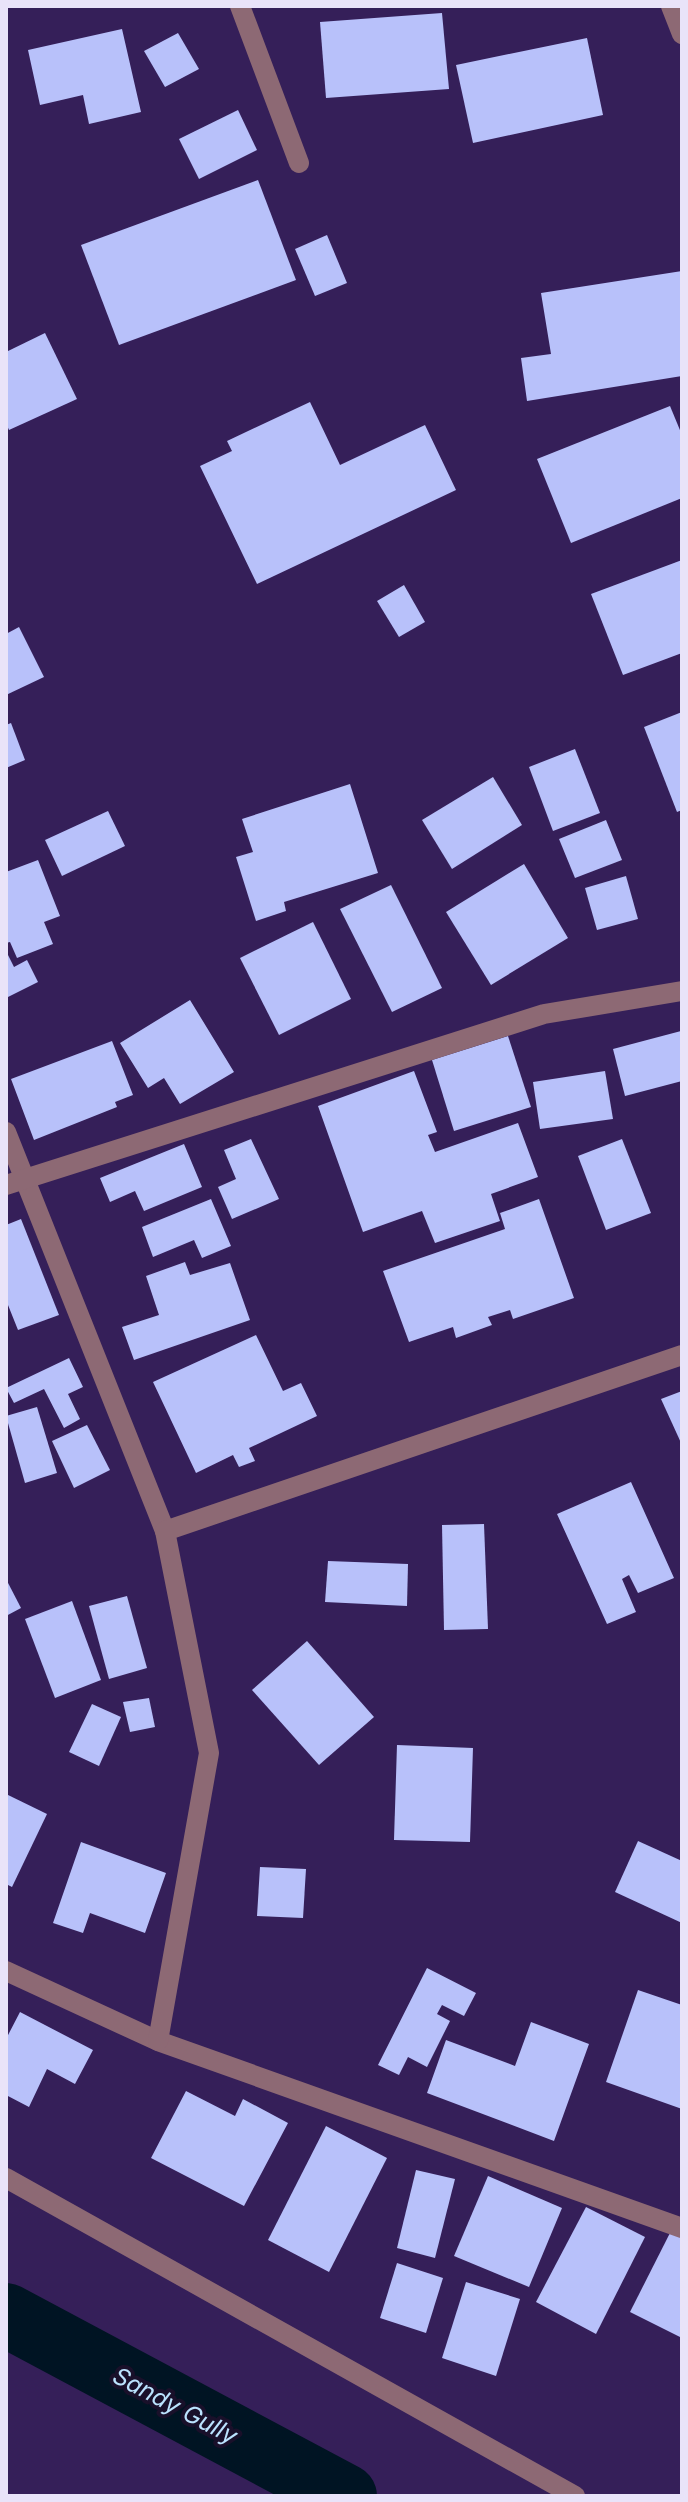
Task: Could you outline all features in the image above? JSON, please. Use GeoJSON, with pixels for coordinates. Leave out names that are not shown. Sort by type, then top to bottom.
{"type":"FeatureCollection","features":[{"type":"Feature","properties":{"kind":"street"},"geometry":{"type":"LineString","coordinates":[[240,6],[299,163]]}},
{"type":"Feature","properties":{"kind":"street"},"geometry":{"type":"LineString","coordinates":[[671,6],[682,34]]}},
{"type":"Feature","properties":{"kind":"street"},"geometry":{"type":"LineString","coordinates":[[16,1183],[544,1014],[682,991]]}},
{"type":"Feature","properties":{"kind":"street"},"geometry":{"type":"LineString","coordinates":[[6,1132],[16,1183],[165,1531],[209,1753],[158,2041]]}},
{"type":"Feature","properties":{"kind":"street"},"geometry":{"type":"LineString","coordinates":[[165,1531],[682,1355]]}},
{"type":"Feature","properties":{"kind":"street"},"geometry":{"type":"LineString","coordinates":[[6,1971],[158,2041],[682,2228]]}},
{"type":"Feature","properties":{"kind":"street"},"geometry":{"type":"LineString","coordinates":[[6,2178],[575,2496]]}},
{"type":"Feature","properties":{"kind":"building"},"geometry":{"type":"Polygon","coordinates":[[[442,13],[449,89],[326,98],[320,22],[442,13]]]}},
{"type":"Feature","properties":{"kind":"building"},"geometry":{"type":"Polygon","coordinates":[[[122,29],[141,112],[89,124],[83,95],[40,105],[28,50],[122,29]]]}},
{"type":"Feature","properties":{"kind":"building"},"geometry":{"type":"Polygon","coordinates":[[[178,33],[199,69],[165,87],[144,51],[178,33]]]}},
{"type":"Feature","properties":{"kind":"building"},"geometry":{"type":"Polygon","coordinates":[[[587,38],[603,115],[473,143],[456,65],[587,38]]]}},
{"type":"Feature","properties":{"kind":"building"},"geometry":{"type":"Polygon","coordinates":[[[238,110],[257,150],[199,179],[179,139],[238,110]]]}},
{"type":"Feature","properties":{"kind":"building"},"geometry":{"type":"Polygon","coordinates":[[[258,180],[296,280],[119,345],[81,245],[258,180]]]}},
{"type":"Feature","properties":{"kind":"building"},"geometry":{"type":"Polygon","coordinates":[[[327,235],[347,283],[315,296],[295,249],[327,235]]]}},
{"type":"Feature","properties":{"kind":"building"},"geometry":{"type":"Polygon","coordinates":[[[682,271],[682,376],[527,401],[521,358],[551,354],[541,293],[682,271]]]}},
{"type":"Feature","properties":{"kind":"building"},"geometry":{"type":"Polygon","coordinates":[[[45,333],[77,399],[9,430],[6,423],[6,352],[45,333]]]}},
{"type":"Feature","properties":{"kind":"building"},"geometry":{"type":"Polygon","coordinates":[[[310,402],[340,465],[425,425],[456,490],[257,584],[200,466],[232,451],[227,441],[310,402]]]}},
{"type":"Feature","properties":{"kind":"building"},"geometry":{"type":"Polygon","coordinates":[[[670,406],[682,435],[682,498],[571,543],[537,459],[670,406]]]}},
{"type":"Feature","properties":{"kind":"building"},"geometry":{"type":"Polygon","coordinates":[[[682,560],[682,653],[623,675],[591,594],[682,560]]]}},
{"type":"Feature","properties":{"kind":"building"},"geometry":{"type":"Polygon","coordinates":[[[404,585],[425,622],[399,637],[377,601],[404,585]]]}},
{"type":"Feature","properties":{"kind":"building"},"geometry":{"type":"Polygon","coordinates":[[[19,627],[44,677],[6,695],[6,634],[19,627]]]}},
{"type":"Feature","properties":{"kind":"building"},"geometry":{"type":"Polygon","coordinates":[[[682,712],[682,810],[677,812],[644,727],[682,712]]]}},
{"type":"Feature","properties":{"kind":"building"},"geometry":{"type":"Polygon","coordinates":[[[11,723],[25,760],[6,768],[6,725],[11,723]]]}},
{"type":"Feature","properties":{"kind":"building"},"geometry":{"type":"Polygon","coordinates":[[[575,749],[600,813],[553,831],[529,767],[575,749]]]}},
{"type":"Feature","properties":{"kind":"building"},"geometry":{"type":"Polygon","coordinates":[[[493,777],[522,825],[452,869],[422,820],[493,777]]]}},
{"type":"Feature","properties":{"kind":"building"},"geometry":{"type":"Polygon","coordinates":[[[350,784],[378,873],[284,902],[286,911],[256,921],[236,857],[253,852],[242,819],[350,784]]]}},
{"type":"Feature","properties":{"kind":"building"},"geometry":{"type":"Polygon","coordinates":[[[108,811],[125,846],[62,876],[45,840],[108,811]]]}},
{"type":"Feature","properties":{"kind":"building"},"geometry":{"type":"Polygon","coordinates":[[[606,820],[622,860],[575,878],[559,839],[606,820]]]}},
{"type":"Feature","properties":{"kind":"building"},"geometry":{"type":"Polygon","coordinates":[[[38,860],[60,916],[44,922],[53,944],[17,958],[10,942],[6,943],[6,872],[38,860]]]}},
{"type":"Feature","properties":{"kind":"building"},"geometry":{"type":"Polygon","coordinates":[[[524,864],[568,938],[491,985],[446,912],[524,864]]]}},
{"type":"Feature","properties":{"kind":"building"},"geometry":{"type":"Polygon","coordinates":[[[626,876],[638,919],[597,930],[585,888],[626,876]]]}},
{"type":"Feature","properties":{"kind":"building"},"geometry":{"type":"Polygon","coordinates":[[[391,885],[442,988],[392,1012],[340,909],[391,885]]]}},
{"type":"Feature","properties":{"kind":"building"},"geometry":{"type":"Polygon","coordinates":[[[313,922],[351,999],[279,1035],[240,958],[313,922]]]}},
{"type":"Feature","properties":{"kind":"building"},"geometry":{"type":"Polygon","coordinates":[[[6,951],[14,967],[27,960],[38,982],[6,998],[6,951]]]}},
{"type":"Feature","properties":{"kind":"building"},"geometry":{"type":"Polygon","coordinates":[[[190,1000],[234,1072],[180,1104],[164,1078],[148,1088],[120,1043],[190,1000]]]}},
{"type":"Feature","properties":{"kind":"building"},"geometry":{"type":"Polygon","coordinates":[[[681,1031],[682,1081],[625,1096],[613,1049],[681,1031]]]}},
{"type":"Feature","properties":{"kind":"building"},"geometry":{"type":"Polygon","coordinates":[[[508,1036],[531,1107],[454,1131],[432,1060],[508,1036]]]}},
{"type":"Feature","properties":{"kind":"building"},"geometry":{"type":"Polygon","coordinates":[[[112,1041],[133,1095],[115,1102],[117,1107],[34,1140],[11,1079],[112,1041]]]}},
{"type":"Feature","properties":{"kind":"building"},"geometry":{"type":"Polygon","coordinates":[[[414,1071],[437,1132],[428,1135],[435,1152],[518,1123],[538,1177],[491,1194],[500,1221],[435,1243],[422,1211],[363,1232],[318,1106],[414,1071]]]}},
{"type":"Feature","properties":{"kind":"building"},"geometry":{"type":"Polygon","coordinates":[[[605,1071],[613,1119],[540,1129],[533,1082],[605,1071]]]}},
{"type":"Feature","properties":{"kind":"building"},"geometry":{"type":"Polygon","coordinates":[[[251,1139],[279,1199],[232,1219],[218,1187],[236,1179],[224,1150],[251,1139]]]}},
{"type":"Feature","properties":{"kind":"building"},"geometry":{"type":"Polygon","coordinates":[[[622,1139],[651,1213],[606,1230],[578,1156],[622,1139]]]}},
{"type":"Feature","properties":{"kind":"building"},"geometry":{"type":"Polygon","coordinates":[[[184,1144],[202,1187],[144,1211],[135,1191],[110,1202],[100,1178],[184,1144]]]}},
{"type":"Feature","properties":{"kind":"building"},"geometry":{"type":"Polygon","coordinates":[[[211,1199],[231,1246],[202,1258],[194,1240],[153,1257],[142,1227],[211,1199]]]}},
{"type":"Feature","properties":{"kind":"building"},"geometry":{"type":"Polygon","coordinates":[[[539,1199],[574,1298],[513,1319],[510,1310],[488,1317],[492,1325],[456,1338],[453,1327],[409,1342],[383,1271],[505,1229],[500,1213],[539,1199]]]}},
{"type":"Feature","properties":{"kind":"building"},"geometry":{"type":"Polygon","coordinates":[[[21,1219],[59,1315],[18,1330],[6,1300],[6,1225],[21,1219]]]}},
{"type":"Feature","properties":{"kind":"building"},"geometry":{"type":"Polygon","coordinates":[[[185,1262],[190,1275],[230,1263],[250,1320],[134,1360],[122,1327],[159,1315],[146,1276],[185,1262]]]}},
{"type":"Feature","properties":{"kind":"building"},"geometry":{"type":"Polygon","coordinates":[[[256,1335],[283,1391],[301,1383],[317,1416],[249,1448],[255,1461],[239,1467],[233,1455],[196,1473],[153,1382],[256,1335]]]}},
{"type":"Feature","properties":{"kind":"building"},"geometry":{"type":"Polygon","coordinates":[[[69,1358],[83,1387],[68,1394],[80,1419],[64,1428],[44,1389],[14,1403],[6,1388],[69,1358]]]}},
{"type":"Feature","properties":{"kind":"building"},"geometry":{"type":"Polygon","coordinates":[[[682,1391],[682,1445],[661,1399],[682,1391]]]}},
{"type":"Feature","properties":{"kind":"building"},"geometry":{"type":"Polygon","coordinates":[[[37,1407],[57,1473],[25,1483],[6,1416],[37,1407]]]}},
{"type":"Feature","properties":{"kind":"building"},"geometry":{"type":"Polygon","coordinates":[[[87,1425],[110,1470],[74,1488],[52,1441],[87,1425]]]}},
{"type":"Feature","properties":{"kind":"building"},"geometry":{"type":"Polygon","coordinates":[[[631,1482],[674,1578],[638,1593],[629,1575],[622,1579],[636,1612],[607,1624],[557,1514],[631,1482]]]}},
{"type":"Feature","properties":{"kind":"building"},"geometry":{"type":"Polygon","coordinates":[[[484,1524],[488,1629],[444,1630],[442,1525],[484,1524]]]}},
{"type":"Feature","properties":{"kind":"building"},"geometry":{"type":"Polygon","coordinates":[[[328,1561],[408,1564],[407,1606],[325,1602],[328,1561]]]}},
{"type":"Feature","properties":{"kind":"building"},"geometry":{"type":"Polygon","coordinates":[[[6,1579],[21,1608],[6,1616],[6,1579]]]}},
{"type":"Feature","properties":{"kind":"building"},"geometry":{"type":"Polygon","coordinates":[[[127,1596],[147,1668],[109,1679],[89,1606],[127,1596]]]}},
{"type":"Feature","properties":{"kind":"building"},"geometry":{"type":"Polygon","coordinates":[[[72,1601],[101,1680],[55,1698],[25,1619],[72,1601]]]}},
{"type":"Feature","properties":{"kind":"building"},"geometry":{"type":"Polygon","coordinates":[[[307,1641],[374,1717],[319,1765],[252,1690],[307,1641]]]}},
{"type":"Feature","properties":{"kind":"building"},"geometry":{"type":"Polygon","coordinates":[[[149,1698],[155,1727],[130,1732],[123,1702],[149,1698]]]}},
{"type":"Feature","properties":{"kind":"building"},"geometry":{"type":"Polygon","coordinates":[[[92,1704],[121,1717],[99,1766],[69,1752],[92,1704]]]}},
{"type":"Feature","properties":{"kind":"building"},"geometry":{"type":"Polygon","coordinates":[[[397,1745],[473,1748],[470,1842],[394,1840],[397,1745]]]}},
{"type":"Feature","properties":{"kind":"building"},"geometry":{"type":"Polygon","coordinates":[[[6,1794],[47,1814],[12,1887],[6,1884],[6,1794]]]}},
{"type":"Feature","properties":{"kind":"building"},"geometry":{"type":"Polygon","coordinates":[[[638,1841],[682,1861],[682,1923],[615,1892],[638,1841]]]}},
{"type":"Feature","properties":{"kind":"building"},"geometry":{"type":"Polygon","coordinates":[[[81,1842],[166,1873],[145,1933],[90,1913],[83,1933],[53,1923],[81,1842]]]}},
{"type":"Feature","properties":{"kind":"building"},"geometry":{"type":"Polygon","coordinates":[[[260,1867],[306,1869],[303,1918],[257,1916],[260,1867]]]}},
{"type":"Feature","properties":{"kind":"building"},"geometry":{"type":"Polygon","coordinates":[[[427,1968],[476,1993],[464,2016],[442,2005],[437,2014],[450,2021],[427,2067],[408,2057],[399,2075],[378,2065],[427,1968]]]}},
{"type":"Feature","properties":{"kind":"building"},"geometry":{"type":"Polygon","coordinates":[[[638,1990],[682,2005],[682,2109],[606,2082],[638,1990]]]}},
{"type":"Feature","properties":{"kind":"building"},"geometry":{"type":"Polygon","coordinates":[[[20,2012],[93,2050],[75,2084],[47,2069],[29,2107],[6,2095],[6,2039],[20,2012]]]}},
{"type":"Feature","properties":{"kind":"building"},"geometry":{"type":"Polygon","coordinates":[[[531,2022],[589,2044],[554,2141],[427,2093],[446,2040],[515,2066],[531,2022]]]}},
{"type":"Feature","properties":{"kind":"building"},"geometry":{"type":"Polygon","coordinates":[[[186,2091],[235,2116],[243,2099],[288,2123],[244,2206],[151,2158],[186,2091]]]}},
{"type":"Feature","properties":{"kind":"building"},"geometry":{"type":"Polygon","coordinates":[[[326,2126],[387,2158],[329,2272],[268,2240],[326,2126]]]}},
{"type":"Feature","properties":{"kind":"building"},"geometry":{"type":"Polygon","coordinates":[[[416,2170],[455,2179],[435,2258],[397,2248],[416,2170]]]}},
{"type":"Feature","properties":{"kind":"building"},"geometry":{"type":"Polygon","coordinates":[[[488,2176],[562,2208],[529,2287],[454,2256],[488,2176]]]}},
{"type":"Feature","properties":{"kind":"building"},"geometry":{"type":"Polygon","coordinates":[[[586,2207],[645,2237],[596,2334],[536,2302],[586,2207]]]}},
{"type":"Feature","properties":{"kind":"building"},"geometry":{"type":"Polygon","coordinates":[[[671,2231],[682,2237],[682,2338],[630,2312],[671,2231]]]}},
{"type":"Feature","properties":{"kind":"building"},"geometry":{"type":"Polygon","coordinates":[[[397,2263],[443,2278],[426,2333],[380,2318],[397,2263]]]}},
{"type":"Feature","properties":{"kind":"building"},"geometry":{"type":"Polygon","coordinates":[[[466,2282],[520,2299],[496,2376],[442,2358],[466,2282]]]}},
{"type":"Feature","properties":{"kind":"waterway","name":"Sandy Gully"},"geometry":{"type":"LineString","coordinates":[[6,2315],[345,2496]]}}]}
